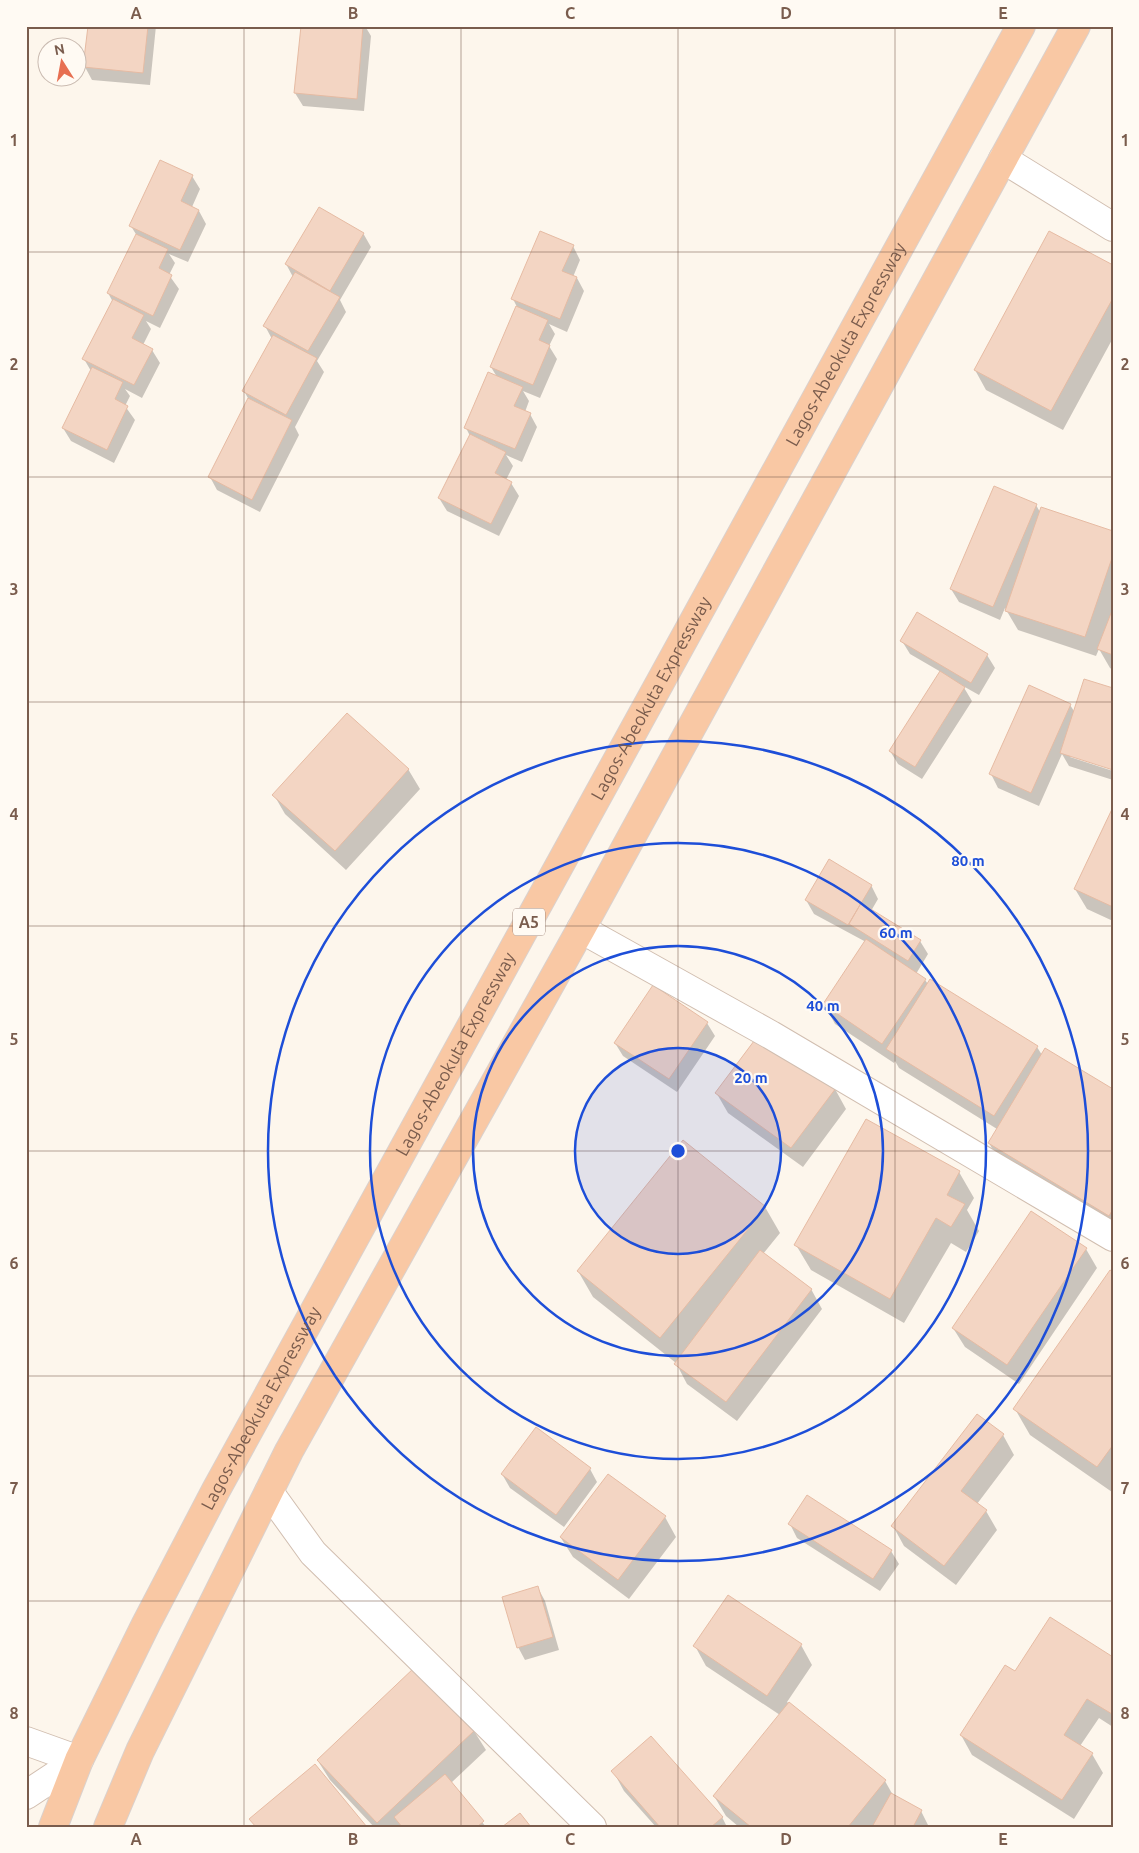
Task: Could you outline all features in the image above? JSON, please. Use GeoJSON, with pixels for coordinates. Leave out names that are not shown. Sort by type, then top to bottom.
{"type":"FeatureCollection","features":[{"type":"Feature","properties":{"kind":"highway","name":"Lagos-Abeokuta Expressway"},"geometry":{"type":"LineString","coordinates":[[53,1827],[79,1760],[146,1624],[216,1490],[1021,26]]}},
{"type":"Feature","properties":{"kind":"highway"},"geometry":{"type":"LineString","coordinates":[[108,1827],[140,1751],[304,1425],[581,930],[1076,26]]}},
{"type":"Feature","properties":{"kind":"street"},"geometry":{"type":"LineString","coordinates":[[1003,159],[1113,227]]}},
{"type":"Feature","properties":{"kind":"street"},"geometry":{"type":"LineString","coordinates":[[581,930],[771,1035],[1113,1237]]}},
{"type":"Feature","properties":{"kind":"street"},"geometry":{"type":"LineString","coordinates":[[269,1492],[314,1553],[592,1827]]}},
{"type":"Feature","properties":{"kind":"street"},"geometry":{"type":"LineString","coordinates":[[26,1742],[79,1760]]}},
{"type":"Feature","properties":{"kind":"street"},"geometry":{"type":"LineString","coordinates":[[26,1794],[79,1760]]}},
{"type":"Feature","properties":{"kind":"building"},"geometry":{"type":"Polygon","coordinates":[[[88,26],[148,26],[143,73],[88,68],[88,26]]]}},
{"type":"Feature","properties":{"kind":"building"},"geometry":{"type":"Polygon","coordinates":[[[301,26],[363,26],[357,99],[294,93],[301,26]]]}},
{"type":"Feature","properties":{"kind":"building"},"geometry":{"type":"Polygon","coordinates":[[[160,160],[193,175],[181,201],[199,210],[180,250],[129,226],[160,160]]]}},
{"type":"Feature","properties":{"kind":"building"},"geometry":{"type":"Polygon","coordinates":[[[319,207],[364,233],[330,291],[285,264],[319,207]]]}},
{"type":"Feature","properties":{"kind":"building"},"geometry":{"type":"Polygon","coordinates":[[[540,231],[574,245],[562,271],[577,277],[560,319],[511,299],[540,231]]]}},
{"type":"Feature","properties":{"kind":"building"},"geometry":{"type":"Polygon","coordinates":[[[1049,231],[1113,265],[1113,298],[1051,411],[974,370],[1049,231]]]}},
{"type":"Feature","properties":{"kind":"building"},"geometry":{"type":"Polygon","coordinates":[[[136,234],[168,249],[159,268],[172,275],[153,316],[107,293],[136,234]]]}},
{"type":"Feature","properties":{"kind":"building"},"geometry":{"type":"Polygon","coordinates":[[[295,272],[340,297],[308,351],[263,326],[295,272]]]}},
{"type":"Feature","properties":{"kind":"building"},"geometry":{"type":"Polygon","coordinates":[[[113,299],[144,315],[132,338],[153,349],[134,385],[82,359],[113,299]]]}},
{"type":"Feature","properties":{"kind":"building"},"geometry":{"type":"Polygon","coordinates":[[[516,306],[548,320],[539,340],[550,345],[533,385],[490,367],[516,306]]]}},
{"type":"Feature","properties":{"kind":"building"},"geometry":{"type":"Polygon","coordinates":[[[273,335],[317,358],[286,415],[242,391],[273,335]]]}},
{"type":"Feature","properties":{"kind":"building"},"geometry":{"type":"Polygon","coordinates":[[[92,367],[123,382],[115,399],[128,406],[107,450],[62,428],[92,367]]]}},
{"type":"Feature","properties":{"kind":"building"},"geometry":{"type":"Polygon","coordinates":[[[488,372],[523,387],[514,406],[531,413],[515,449],[464,428],[488,372]]]}},
{"type":"Feature","properties":{"kind":"building"},"geometry":{"type":"Polygon","coordinates":[[[248,398],[292,420],[252,500],[208,477],[248,398]]]}},
{"type":"Feature","properties":{"kind":"building"},"geometry":{"type":"Polygon","coordinates":[[[470,434],[506,452],[495,473],[512,482],[491,524],[438,498],[470,434]]]}},
{"type":"Feature","properties":{"kind":"building"},"geometry":{"type":"Polygon","coordinates":[[[994,486],[1037,504],[993,607],[950,589],[994,486]]]}},
{"type":"Feature","properties":{"kind":"building"},"geometry":{"type":"Polygon","coordinates":[[[1041,507],[1113,531],[1113,555],[1085,637],[1005,611],[1041,507]]]}},
{"type":"Feature","properties":{"kind":"building"},"geometry":{"type":"Polygon","coordinates":[[[1113,608],[1113,655],[1097,649],[1113,608]]]}},
{"type":"Feature","properties":{"kind":"building"},"geometry":{"type":"Polygon","coordinates":[[[917,612],[988,654],[971,683],[900,641],[917,612]]]}},
{"type":"Feature","properties":{"kind":"building"},"geometry":{"type":"Polygon","coordinates":[[[940,671],[965,687],[915,767],[889,751],[940,671]]]}},
{"type":"Feature","properties":{"kind":"building"},"geometry":{"type":"Polygon","coordinates":[[[1084,679],[1113,688],[1113,770],[1060,753],[1084,679]]]}},
{"type":"Feature","properties":{"kind":"building"},"geometry":{"type":"Polygon","coordinates":[[[1029,685],[1071,704],[1031,793],[989,774],[1029,685]]]}},
{"type":"Feature","properties":{"kind":"building"},"geometry":{"type":"Polygon","coordinates":[[[347,713],[409,769],[335,851],[272,795],[347,713]]]}},
{"type":"Feature","properties":{"kind":"building"},"geometry":{"type":"Polygon","coordinates":[[[1113,807],[1113,907],[1074,889],[1113,807]]]}},
{"type":"Feature","properties":{"kind":"building"},"geometry":{"type":"Polygon","coordinates":[[[829,859],[872,885],[848,925],[805,900],[829,859]]]}},
{"type":"Feature","properties":{"kind":"building"},"geometry":{"type":"Polygon","coordinates":[[[861,903],[921,940],[908,961],[849,924],[861,903]]]}},
{"type":"Feature","properties":{"kind":"building"},"geometry":{"type":"Polygon","coordinates":[[[866,939],[926,979],[882,1044],[823,1004],[866,939]]]}},
{"type":"Feature","properties":{"kind":"building"},"geometry":{"type":"Polygon","coordinates":[[[930,979],[1038,1046],[994,1116],[886,1049],[930,979]]]}},
{"type":"Feature","properties":{"kind":"building"},"geometry":{"type":"Polygon","coordinates":[[[653,985],[708,1022],[669,1079],[614,1043],[653,985]]]}},
{"type":"Feature","properties":{"kind":"building"},"geometry":{"type":"Polygon","coordinates":[[[760,1033],[836,1088],[791,1148],[715,1093],[760,1033]]]}},
{"type":"Feature","properties":{"kind":"building"},"geometry":{"type":"Polygon","coordinates":[[[1045,1048],[1113,1089],[1113,1209],[1109,1216],[988,1143],[1045,1048]]]}},
{"type":"Feature","properties":{"kind":"building"},"geometry":{"type":"Polygon","coordinates":[[[866,1119],[960,1171],[947,1195],[965,1204],[951,1227],[936,1218],[890,1299],[794,1245],[866,1119]]]}},
{"type":"Feature","properties":{"kind":"building"},"geometry":{"type":"Polygon","coordinates":[[[683,1140],[766,1207],[660,1338],[577,1271],[683,1140]]]}},
{"type":"Feature","properties":{"kind":"building"},"geometry":{"type":"Polygon","coordinates":[[[1031,1211],[1087,1248],[1007,1365],[952,1328],[1031,1211]]]}},
{"type":"Feature","properties":{"kind":"building"},"geometry":{"type":"Polygon","coordinates":[[[760,1250],[812,1289],[726,1402],[674,1364],[760,1250]]]}},
{"type":"Feature","properties":{"kind":"building"},"geometry":{"type":"Polygon","coordinates":[[[1110,1270],[1113,1272],[1113,1445],[1097,1467],[1013,1409],[1110,1270]]]}},
{"type":"Feature","properties":{"kind":"building"},"geometry":{"type":"Polygon","coordinates":[[[977,1414],[1004,1434],[961,1491],[987,1510],[944,1566],[891,1526],[977,1414]]]}},
{"type":"Feature","properties":{"kind":"building"},"geometry":{"type":"Polygon","coordinates":[[[536,1427],[591,1468],[556,1515],[501,1474],[536,1427]]]}},
{"type":"Feature","properties":{"kind":"building"},"geometry":{"type":"Polygon","coordinates":[[[608,1474],[666,1516],[618,1580],[560,1537],[608,1474]]]}},
{"type":"Feature","properties":{"kind":"building"},"geometry":{"type":"Polygon","coordinates":[[[807,1495],[892,1550],[873,1579],[788,1524],[807,1495]]]}},
{"type":"Feature","properties":{"kind":"building"},"geometry":{"type":"Polygon","coordinates":[[[538,1586],[553,1637],[517,1648],[502,1597],[538,1586]]]}},
{"type":"Feature","properties":{"kind":"building"},"geometry":{"type":"Polygon","coordinates":[[[728,1595],[802,1644],[767,1696],[693,1646],[728,1595]]]}},
{"type":"Feature","properties":{"kind":"building"},"geometry":{"type":"Polygon","coordinates":[[[1050,1617],[1113,1657],[1113,1713],[1087,1699],[1064,1735],[1093,1753],[1062,1800],[960,1735],[1005,1665],[1015,1671],[1050,1617]]]}},
{"type":"Feature","properties":{"kind":"building"},"geometry":{"type":"Polygon","coordinates":[[[415,1667],[475,1730],[377,1823],[317,1760],[415,1667]]]}},
{"type":"Feature","properties":{"kind":"building"},"geometry":{"type":"Polygon","coordinates":[[[789,1702],[886,1780],[848,1827],[751,1827],[713,1796],[789,1702]]]}},
{"type":"Feature","properties":{"kind":"building"},"geometry":{"type":"Polygon","coordinates":[[[651,1736],[723,1817],[711,1827],[660,1827],[611,1771],[651,1736]]]}},
{"type":"Feature","properties":{"kind":"building"},"geometry":{"type":"Polygon","coordinates":[[[315,1764],[367,1827],[256,1827],[249,1819],[315,1764]]]}},
{"type":"Feature","properties":{"kind":"building"},"geometry":{"type":"Polygon","coordinates":[[[445,1774],[484,1821],[477,1827],[402,1827],[394,1817],[445,1774]]]}},
{"type":"Feature","properties":{"kind":"building"},"geometry":{"type":"Polygon","coordinates":[[[891,1793],[922,1810],[913,1827],[872,1827],[891,1793]]]}},
{"type":"Feature","properties":{"kind":"building"},"geometry":{"type":"Polygon","coordinates":[[[520,1813],[531,1827],[502,1827],[520,1813]]]}}]}
